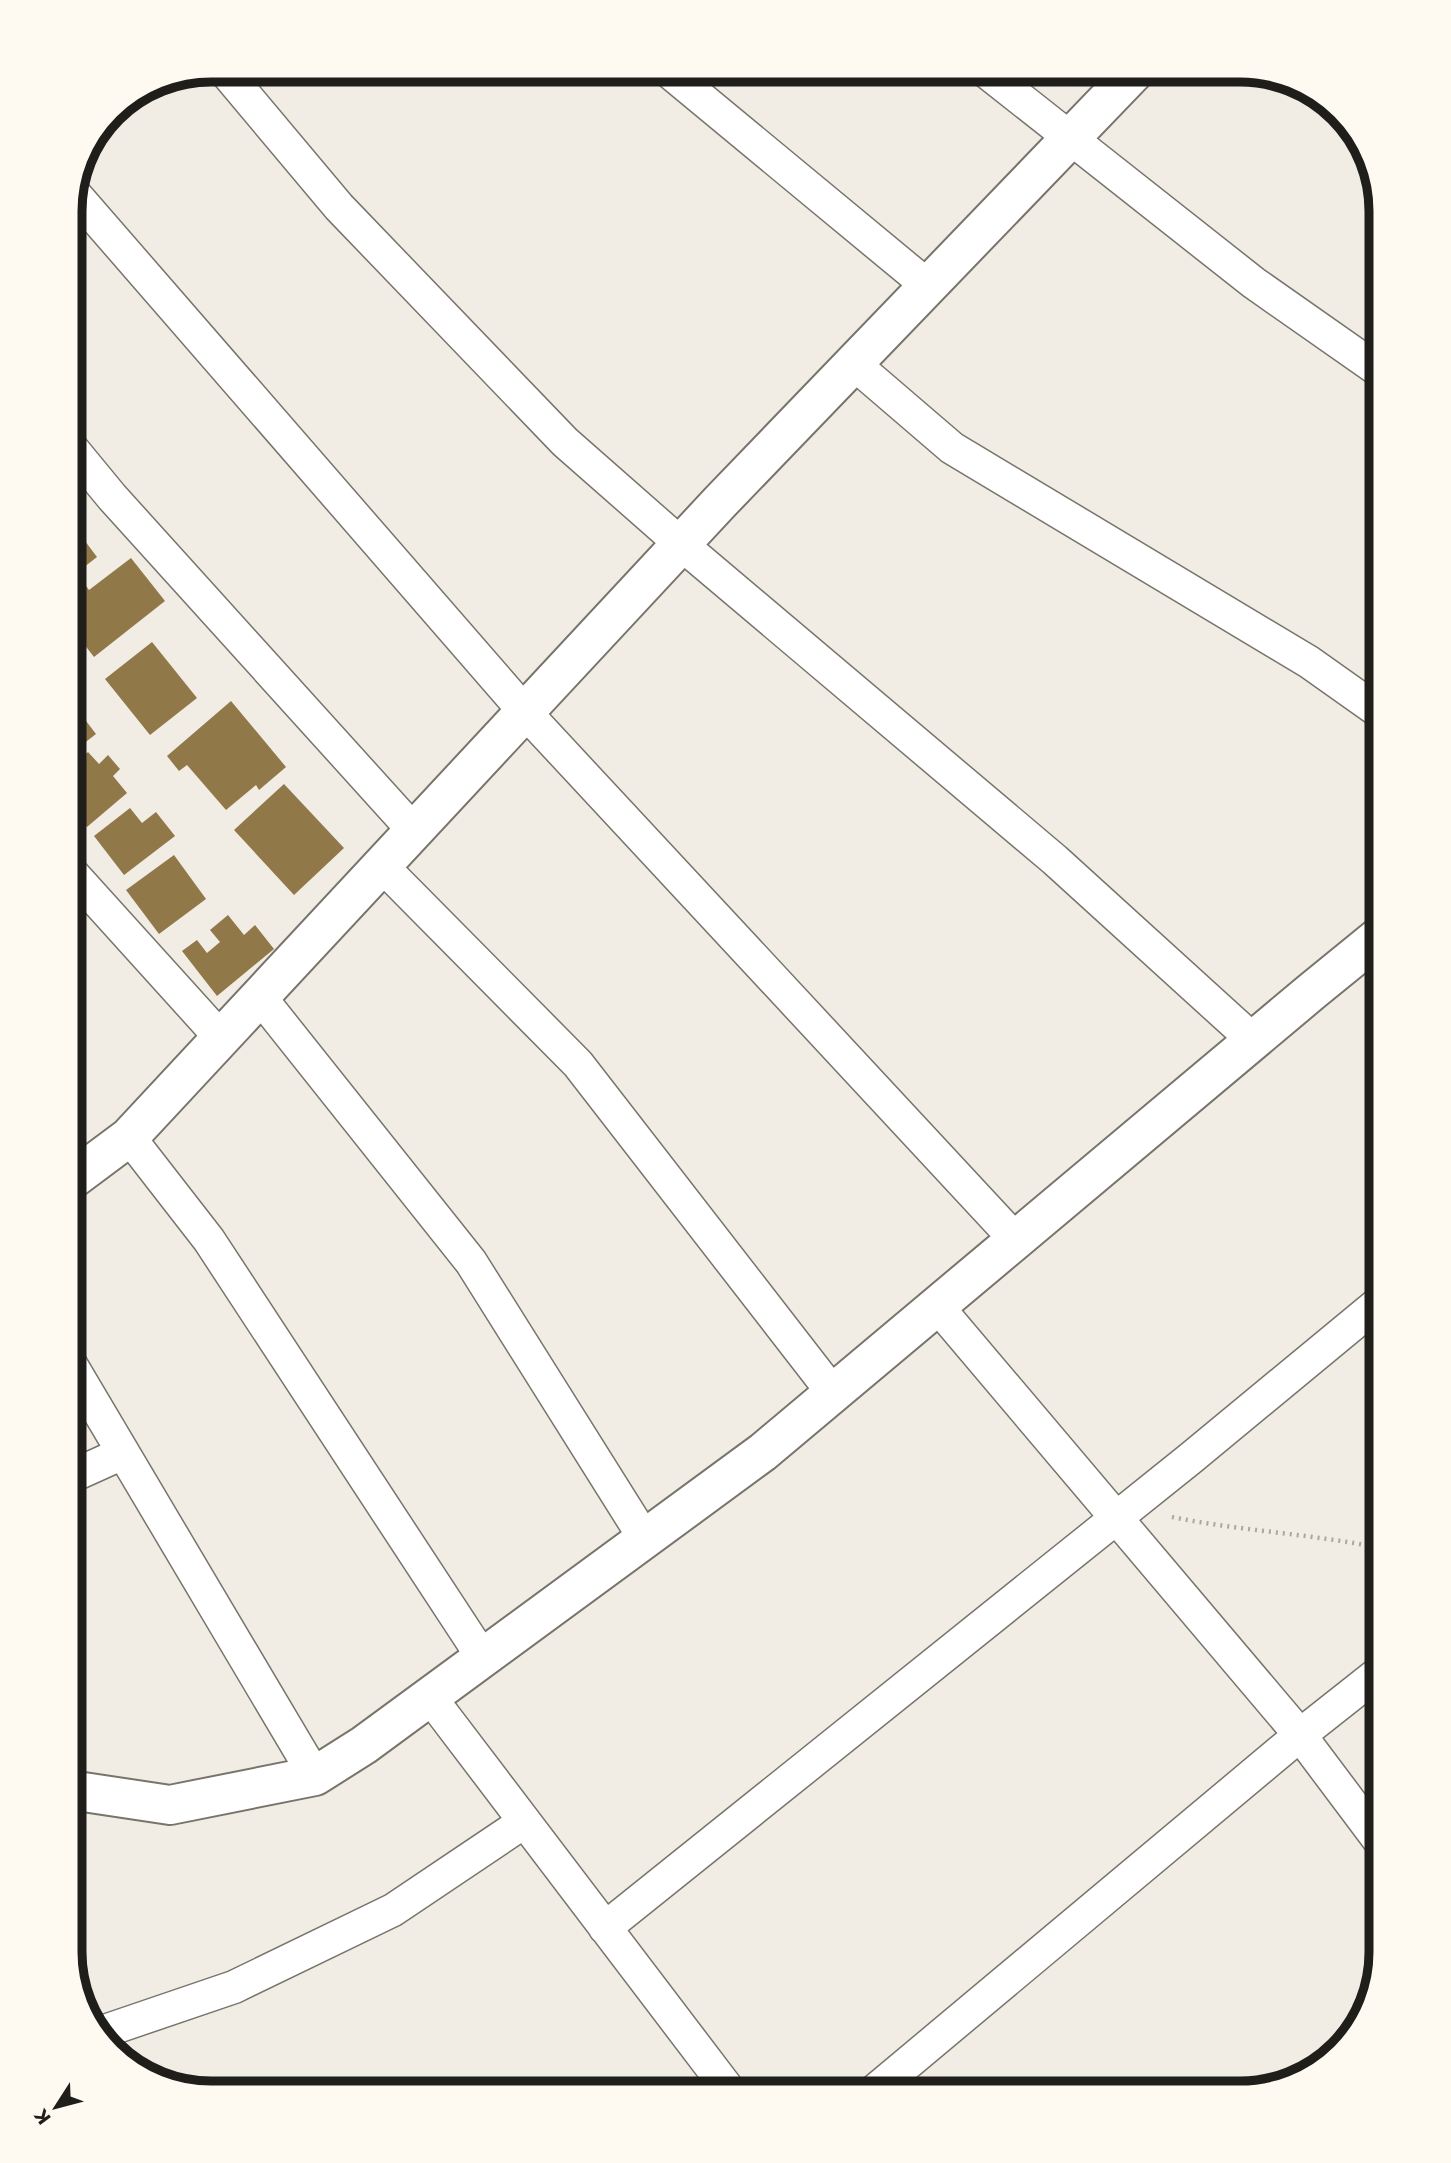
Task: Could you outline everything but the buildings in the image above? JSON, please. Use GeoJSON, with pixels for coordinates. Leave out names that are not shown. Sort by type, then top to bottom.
{"type":"FeatureCollection","features":[{"type":"Feature","properties":{"kind":"street"},"geometry":{"type":"LineString","coordinates":[[234,82],[339,207],[565,442],[681,544],[1055,860],[1253,1040]]}},
{"type":"Feature","properties":{"kind":"street"},"geometry":{"type":"LineString","coordinates":[[682,82],[928,286]]}},
{"type":"Feature","properties":{"kind":"street"},"geometry":{"type":"LineString","coordinates":[[1000,83],[1254,283],[1369,364]]}},
{"type":"Feature","properties":{"kind":"street"},"geometry":{"type":"LineString","coordinates":[[82,1172],[129,1137],[681,544],[1123,83]]}},
{"type":"Feature","properties":{"kind":"street"},"geometry":{"type":"LineString","coordinates":[[83,205],[525,712],[1016,1240]]}},
{"type":"Feature","properties":{"kind":"street"},"geometry":{"type":"LineString","coordinates":[[853,363],[953,447],[1309,662],[1369,704]]}},
{"type":"Feature","properties":{"kind":"street"},"geometry":{"type":"LineString","coordinates":[[83,461],[414,831]]}},
{"type":"Feature","properties":{"kind":"street"},"geometry":{"type":"LineString","coordinates":[[382,866],[578,1064],[833,1393]]}},
{"type":"Feature","properties":{"kind":"street"},"geometry":{"type":"LineString","coordinates":[[83,885],[221,1038]]}},
{"type":"Feature","properties":{"kind":"street"},"geometry":{"type":"LineString","coordinates":[[82,1792],[170,1805],[315,1776],[364,1745],[763,1452],[1369,945]]}},
{"type":"Feature","properties":{"kind":"street"},"geometry":{"type":"LineString","coordinates":[[260,998],[471,1262],[645,1539]]}},
{"type":"Feature","properties":{"kind":"street"},"geometry":{"type":"LineString","coordinates":[[129,1137],[209,1240],[483,1658]]}},
{"type":"Feature","properties":{"kind":"street"},"geometry":{"type":"LineString","coordinates":[[937,1306],[1300,1735],[1369,1827]]}},
{"type":"Feature","properties":{"kind":"street"},"geometry":{"type":"LineString","coordinates":[[605,1928],[1116,1518],[1369,1311]]}},
{"type":"Feature","properties":{"kind":"street"},"geometry":{"type":"LineString","coordinates":[[82,1384],[315,1776]]}},
{"type":"Feature","properties":{"kind":"street"},"geometry":{"type":"LineString","coordinates":[[82,1471],[123,1452]]}},
{"type":"Feature","properties":{"kind":"street"},"geometry":{"type":"LineString","coordinates":[[887,2081],[1300,1735],[1369,1680]]}},
{"type":"Feature","properties":{"kind":"street"},"geometry":{"type":"LineString","coordinates":[[430,1697],[721,2080]]}},
{"type":"Feature","properties":{"kind":"street"},"geometry":{"type":"LineString","coordinates":[[109,2030],[234,1987],[393,1910],[524,1822]]}},
{"type":"Feature","properties":{"kind":"path"},"geometry":{"type":"LineString","coordinates":[[1116,1518],[1154,1514],[1369,1546]]}}]}
